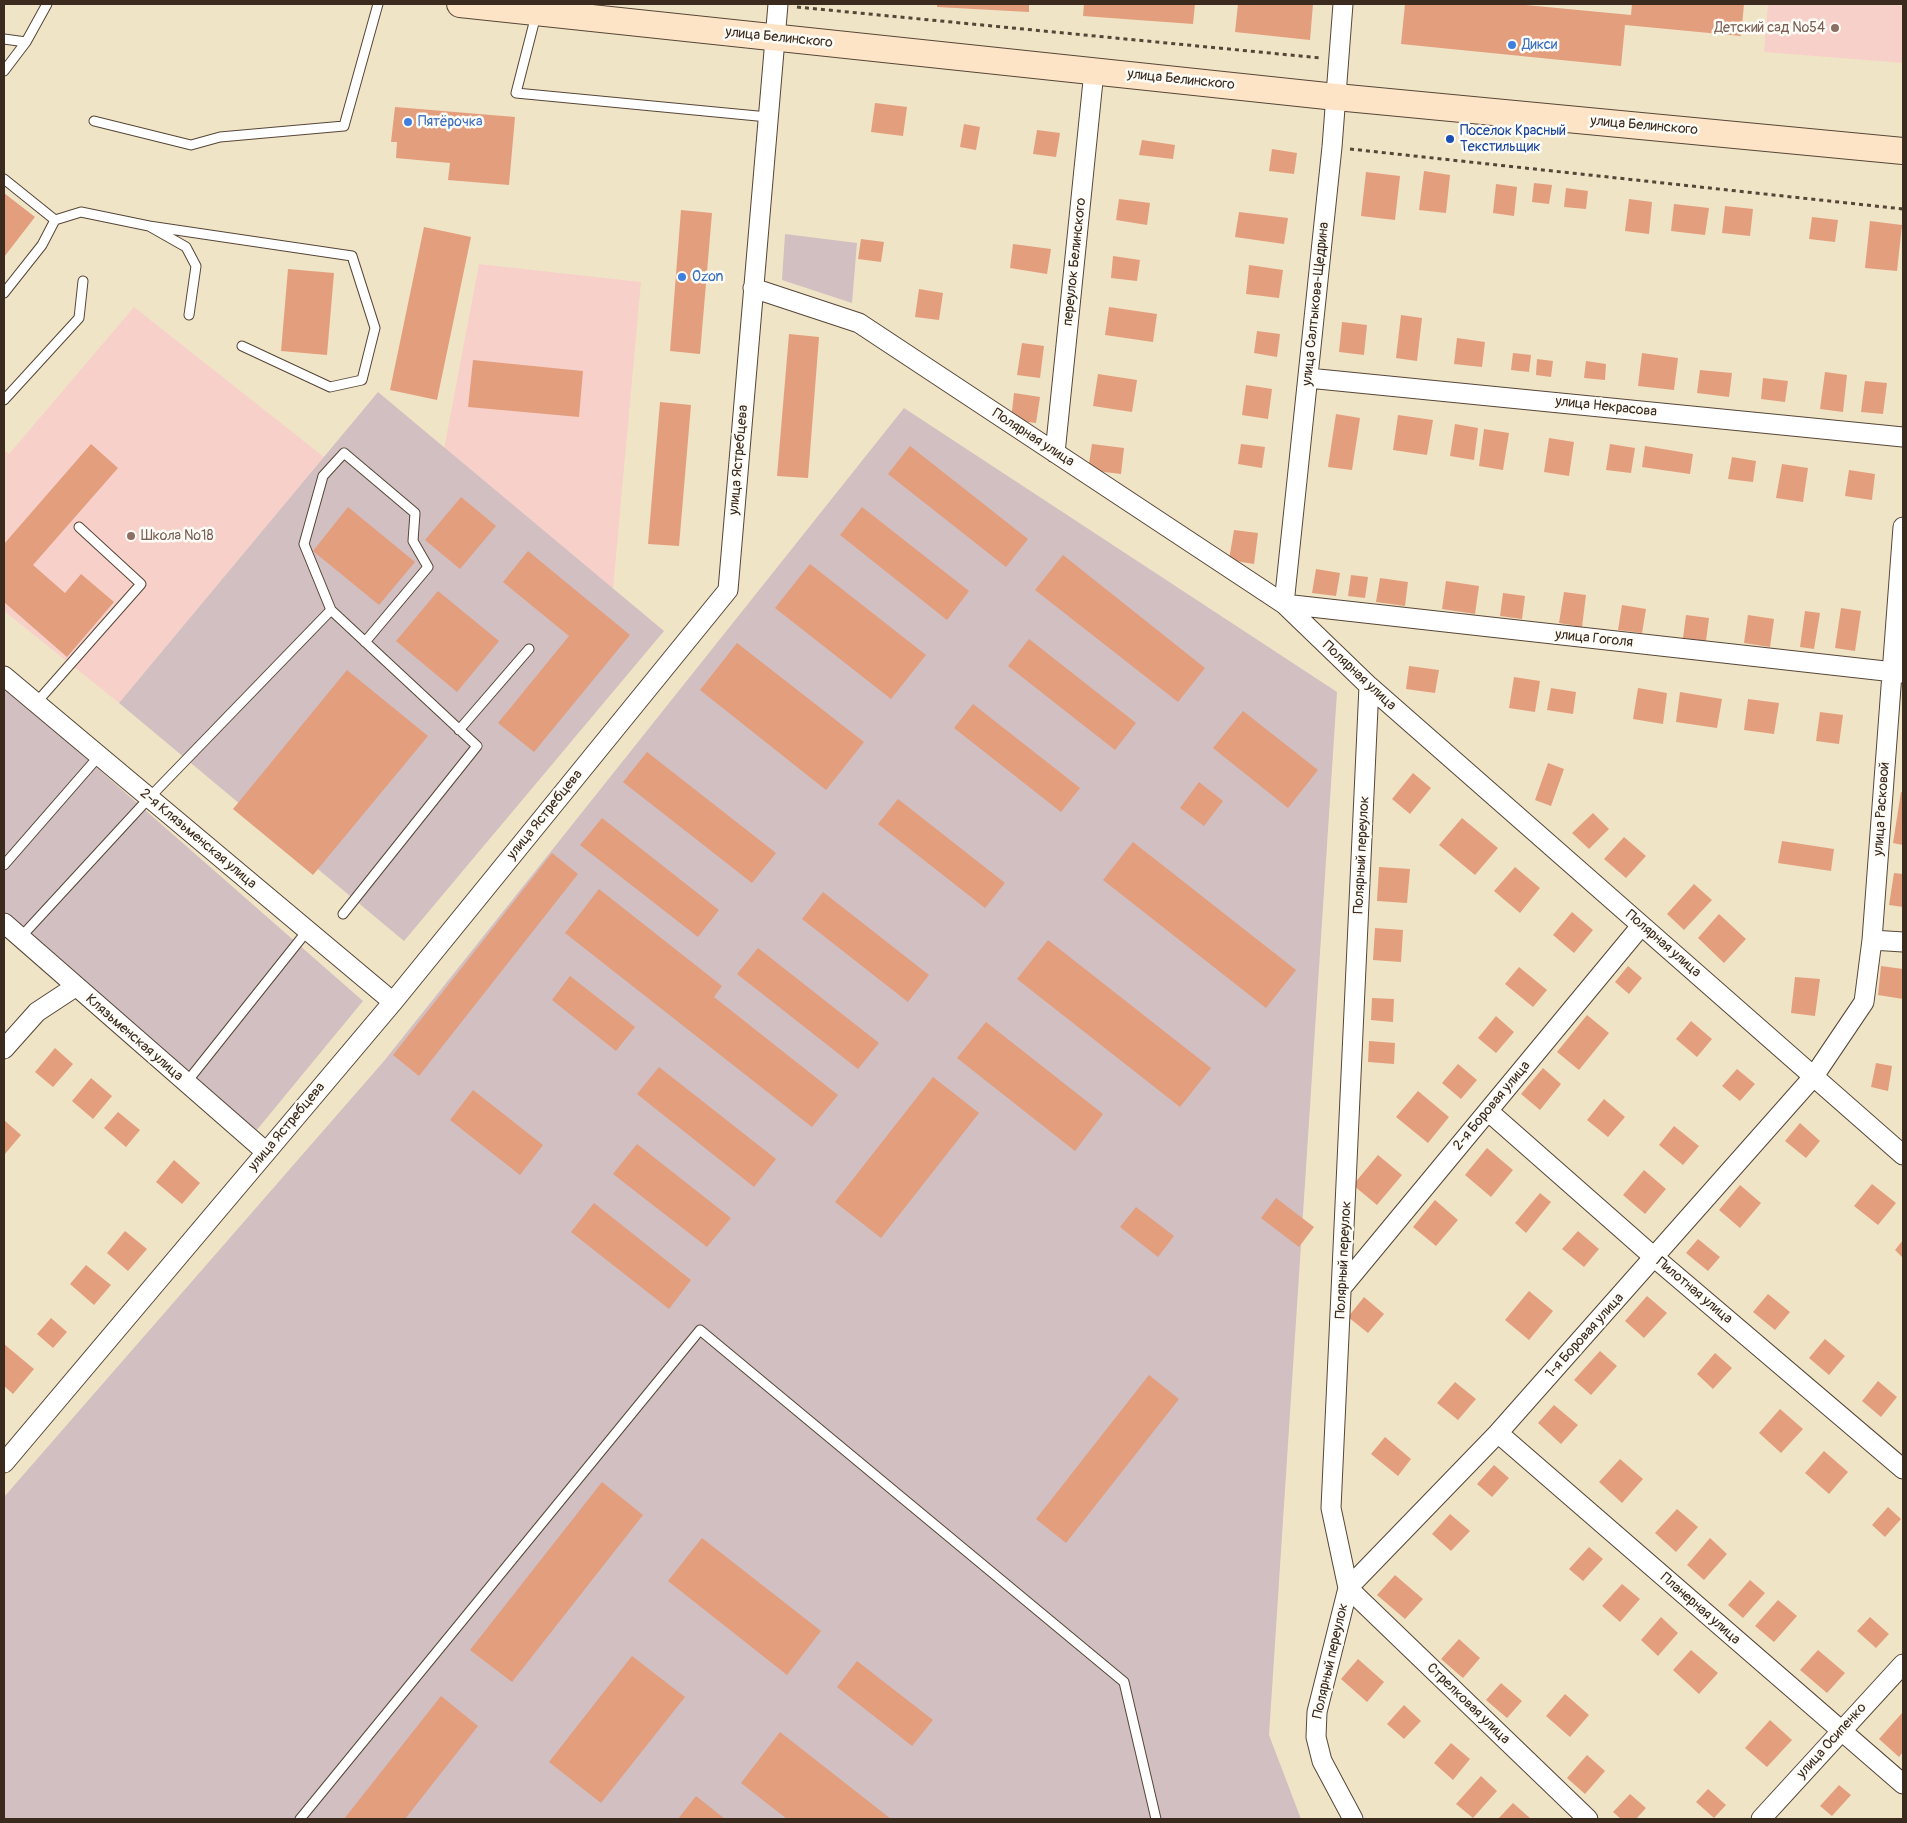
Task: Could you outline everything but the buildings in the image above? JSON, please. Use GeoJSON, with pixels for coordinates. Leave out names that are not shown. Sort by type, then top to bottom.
{"type":"FeatureCollection","features":[{"type":"Feature","properties":{"kind":"main road","name":"улица Белинского"},"geometry":{"type":"LineString","coordinates":[[460,4],[1336,97],[1903,151]]}},
{"type":"Feature","properties":{"kind":"street","name":"улица Ястребцева"},"geometry":{"type":"LineString","coordinates":[[4,1462],[393,1002],[728,590],[778,4]]}},
{"type":"Feature","properties":{"kind":"street","name":"улица Салтыкова-Щедрина"},"geometry":{"type":"LineString","coordinates":[[1284,604],[1332,147],[1343,4]]}},
{"type":"Feature","properties":{"kind":"street","name":"переулок Белинского"},"geometry":{"type":"LineString","coordinates":[[1055,453],[1094,71]]}},
{"type":"Feature","properties":{"kind":"street","name":"Полярная улица"},"geometry":{"type":"LineString","coordinates":[[753,288],[859,323],[1284,604],[1369,686],[1903,1155]]}},
{"type":"Feature","properties":{"kind":"street","name":"улица Некрасова"},"geometry":{"type":"LineString","coordinates":[[1308,378],[1903,437]]}},
{"type":"Feature","properties":{"kind":"street","name":"улица Расковой"},"geometry":{"type":"LineString","coordinates":[[1814,1076],[1864,1002],[1872,940],[1898,673],[1903,527]]}},
{"type":"Feature","properties":{"kind":"street","name":"улица Гоголя"},"geometry":{"type":"LineString","coordinates":[[1284,604],[1898,673]]}},
{"type":"Feature","properties":{"kind":"street","name":"2-я Клязьменская улица"},"geometry":{"type":"LineString","coordinates":[[4,676],[393,1002]]}},
{"type":"Feature","properties":{"kind":"street","name":"Полярный переулок"},"geometry":{"type":"LineString","coordinates":[[1353,1819],[1322,1762],[1316,1737],[1317,1712],[1348,1588],[1331,1508],[1343,1286],[1369,686]]}},
{"type":"Feature","properties":{"kind":"street","name":"Клязьменская улица"},"geometry":{"type":"LineString","coordinates":[[4,923],[266,1152]]}},
{"type":"Feature","properties":{"kind":"street","name":"2-я Боровая улица"},"geometry":{"type":"LineString","coordinates":[[1343,1286],[1641,926]]}},
{"type":"Feature","properties":{"kind":"street"},"geometry":{"type":"LineString","coordinates":[[1872,940],[1903,942]]}},
{"type":"Feature","properties":{"kind":"street"},"geometry":{"type":"LineString","coordinates":[[4,1049],[36,1012],[75,987]]}},
{"type":"Feature","properties":{"kind":"street","name":"1-я Боровая улица"},"geometry":{"type":"LineString","coordinates":[[1348,1588],[1498,1433],[1814,1076]]}},
{"type":"Feature","properties":{"kind":"street","name":"Пилотная улица"},"geometry":{"type":"LineString","coordinates":[[1488,1110],[1654,1258],[1903,1470]]}},
{"type":"Feature","properties":{"kind":"street","name":"Планерная улица"},"geometry":{"type":"LineString","coordinates":[[1498,1433],[1903,1784]]}},
{"type":"Feature","properties":{"kind":"street","name":"Стрелковая улица"},"geometry":{"type":"LineString","coordinates":[[1348,1588],[1588,1819]]}},
{"type":"Feature","properties":{"kind":"street","name":"улица Осипенко"},"geometry":{"type":"LineString","coordinates":[[1761,1819],[1903,1664]]}},
{"type":"Feature","properties":{"kind":"lane"},"geometry":{"type":"LineString","coordinates":[[4,71],[26,42],[47,4]]}},
{"type":"Feature","properties":{"kind":"lane"},"geometry":{"type":"LineString","coordinates":[[94,121],[191,145],[220,137],[344,126],[378,4]]}},
{"type":"Feature","properties":{"kind":"lane"},"geometry":{"type":"LineString","coordinates":[[536,12],[516,93],[768,117]]}},
{"type":"Feature","properties":{"kind":"lane"},"geometry":{"type":"LineString","coordinates":[[4,39],[26,42]]}},
{"type":"Feature","properties":{"kind":"lane"},"geometry":{"type":"LineString","coordinates":[[4,179],[55,220]]}},
{"type":"Feature","properties":{"kind":"lane"},"geometry":{"type":"LineString","coordinates":[[4,293],[42,245],[55,220],[81,212],[149,226],[352,256],[375,328],[362,380],[330,387],[242,346]]}},
{"type":"Feature","properties":{"kind":"lane"},"geometry":{"type":"LineString","coordinates":[[149,226],[186,247],[196,266],[188,315]]}},
{"type":"Feature","properties":{"kind":"lane"},"geometry":{"type":"LineString","coordinates":[[4,400],[79,318],[83,281]]}},
{"type":"Feature","properties":{"kind":"lane"},"geometry":{"type":"LineString","coordinates":[[343,914],[477,746],[331,610],[304,544],[323,476],[344,453],[414,513],[413,541],[428,567],[366,642]]}},
{"type":"Feature","properties":{"kind":"lane"},"geometry":{"type":"LineString","coordinates":[[36,703],[140,584],[79,527]]}},
{"type":"Feature","properties":{"kind":"lane"},"geometry":{"type":"LineString","coordinates":[[20,938],[149,798],[331,610]]}},
{"type":"Feature","properties":{"kind":"lane"},"geometry":{"type":"LineString","coordinates":[[459,730],[529,649]]}},
{"type":"Feature","properties":{"kind":"lane"},"geometry":{"type":"LineString","coordinates":[[4,865],[99,756]]}},
{"type":"Feature","properties":{"kind":"lane"},"geometry":{"type":"LineString","coordinates":[[186,1083],[307,931]]}},
{"type":"Feature","properties":{"kind":"lane"},"geometry":{"type":"LineString","coordinates":[[300,1819],[700,1330],[1124,1682],[1156,1819]]}},
{"type":"Feature","properties":{"kind":"path"},"geometry":{"type":"LineString","coordinates":[[797,7],[1339,60]]}},
{"type":"Feature","properties":{"kind":"path"},"geometry":{"type":"LineString","coordinates":[[1332,147],[1903,209]]}},
{"type":"Feature","properties":{"kind":"shaded area","name":"Детский сад №54"},"geometry":{"type":"Polygon","coordinates":[[[1768,4],[1903,4],[1903,63],[1764,52],[1768,4]]]}},
{"type":"Feature","properties":{"kind":"shaded area"},"geometry":{"type":"Polygon","coordinates":[[[785,234],[857,243],[852,303],[782,280],[785,234]]]}},
{"type":"Feature","properties":{"kind":"shaded area"},"geometry":{"type":"Polygon","coordinates":[[[479,264],[641,282],[613,589],[444,449],[479,264]]]}},
{"type":"Feature","properties":{"kind":"shaded area","name":"Школа №18"},"geometry":{"type":"Polygon","coordinates":[[[134,307],[324,457],[119,703],[4,611],[4,450],[9,454],[134,307]]]}},
{"type":"Feature","properties":{"kind":"shaded area"},"geometry":{"type":"Polygon","coordinates":[[[378,392],[664,631],[404,941],[119,703],[378,392]]]}},
{"type":"Feature","properties":{"kind":"shaded area"},"geometry":{"type":"Polygon","coordinates":[[[904,408],[1337,692],[1269,1735],[1301,1819],[4,1819],[4,1497],[384,1061],[904,408]]]}},
{"type":"Feature","properties":{"kind":"shaded area"},"geometry":{"type":"Polygon","coordinates":[[[7,689],[363,1001],[251,1137],[4,931],[4,694],[7,689]]]}},
{"type":"Feature","properties":{"kind":"place","name":"Детский сад №54"},"geometry":{"type":"Point","coordinates":[1835,28]}},
{"type":"Feature","properties":{"kind":"place","name":"Дикси"},"geometry":{"type":"Point","coordinates":[1512,45]}},
{"type":"Feature","properties":{"kind":"place","name":"Пятёрочка"},"geometry":{"type":"Point","coordinates":[408,122]}},
{"type":"Feature","properties":{"kind":"place","name":"Поселок Красный Текстильщик"},"geometry":{"type":"Point","coordinates":[1450,139]}},
{"type":"Feature","properties":{"kind":"place","name":"Ozon"},"geometry":{"type":"Point","coordinates":[682,277]}},
{"type":"Feature","properties":{"kind":"place","name":"Школа №18"},"geometry":{"type":"Point","coordinates":[131,536]}}]}
